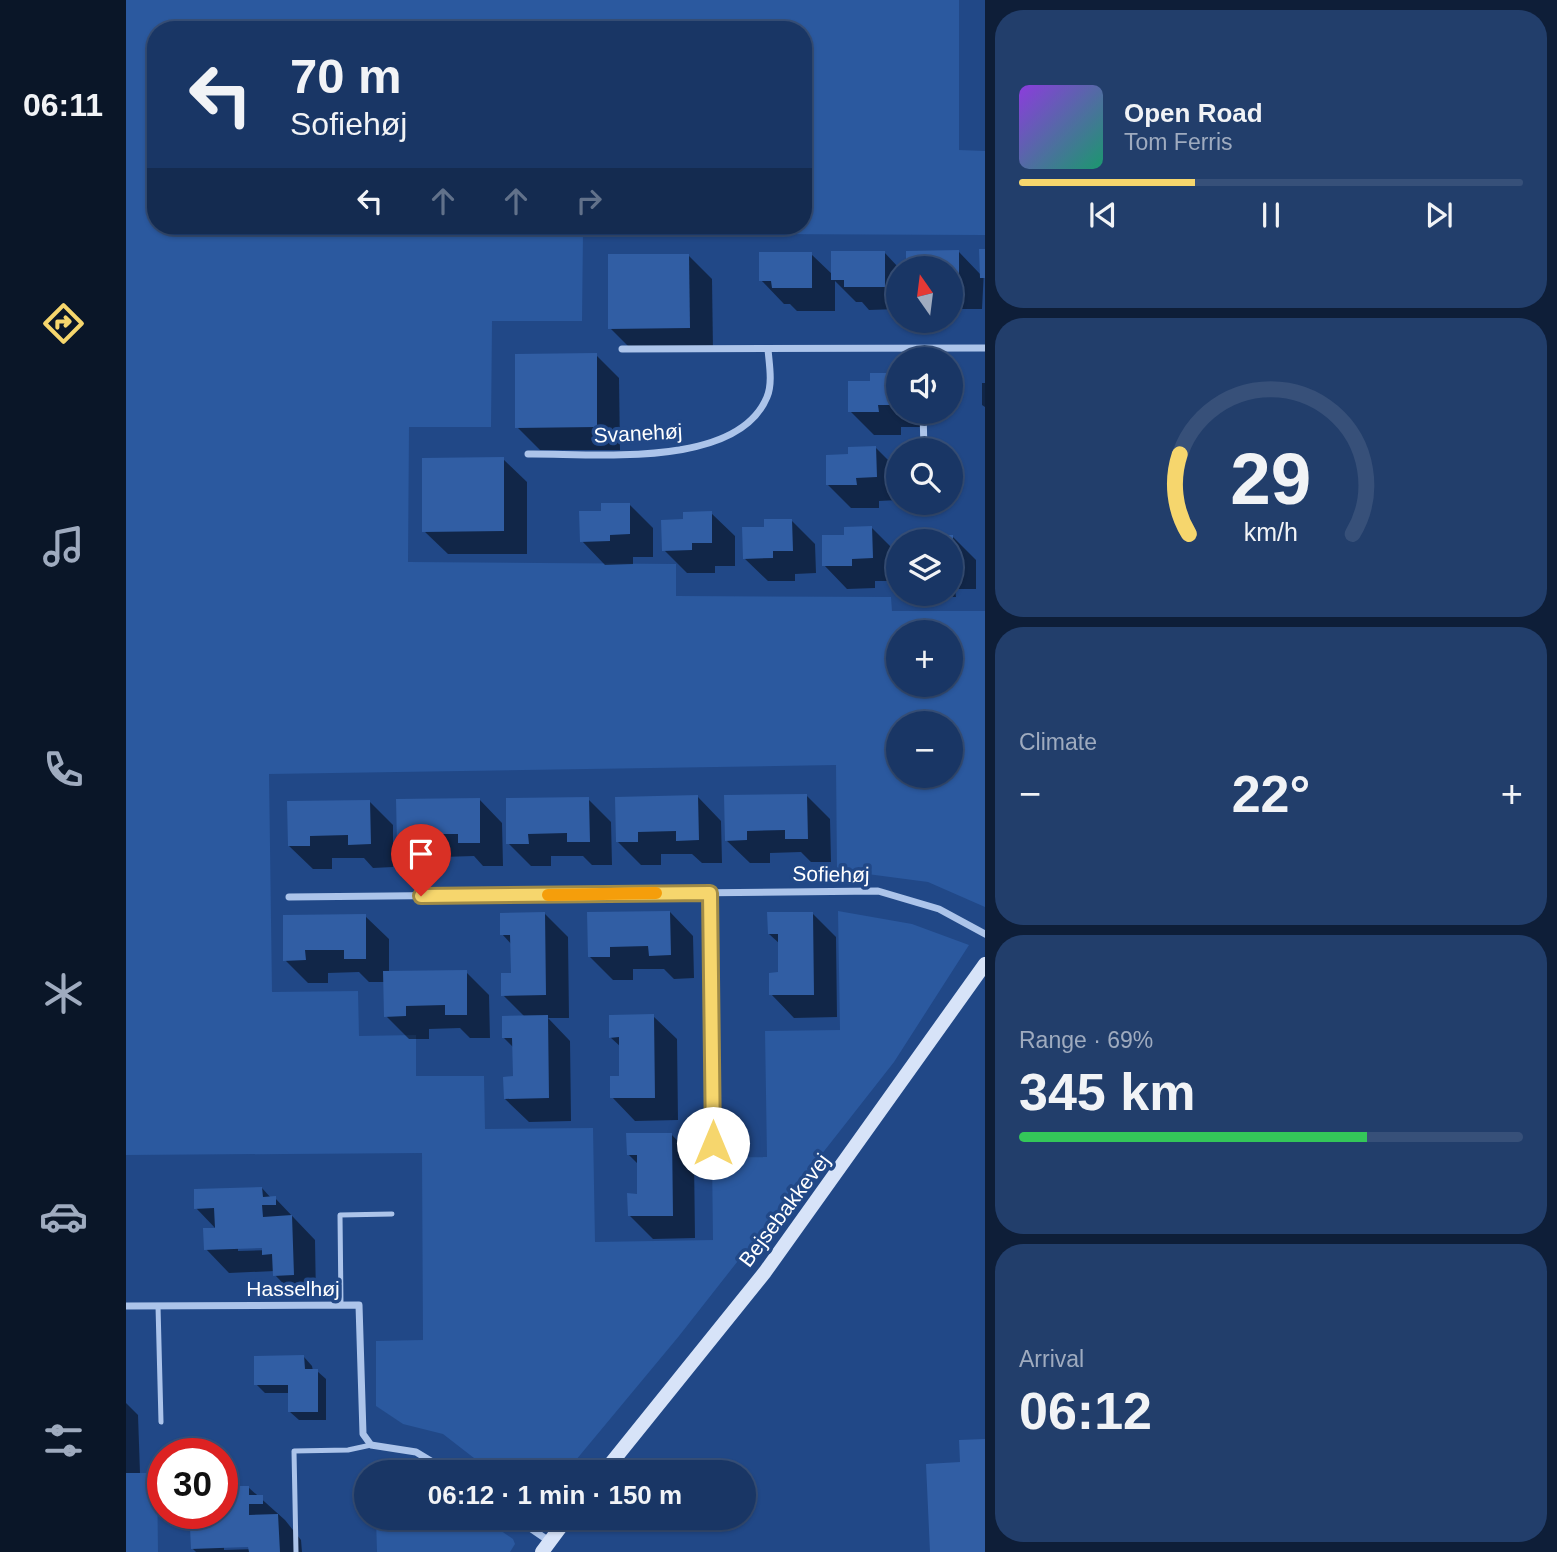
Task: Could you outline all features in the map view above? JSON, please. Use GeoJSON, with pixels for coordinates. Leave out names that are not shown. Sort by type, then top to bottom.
{"type":"FeatureCollection","features":[{"type":"Feature","properties":{"kind":"street"},"geometry":{"type":"LineString","coordinates":[[963,348],[985,348]]}},
{"type":"Feature","properties":{"kind":"street"},"geometry":{"type":"LineString","coordinates":[[622,349],[886,349]]}},
{"type":"Feature","properties":{"kind":"street","name":"Svanehøj"},"geometry":{"type":"LineString","coordinates":[[528,454],[670,452],[700,447],[725,438],[747,423],[768,395],[768,349]]}},
{"type":"Feature","properties":{"kind":"street","name":"Sofiehøj"},"geometry":{"type":"LineString","coordinates":[[289,898],[878,891],[939,909],[985,934]]}},
{"type":"Feature","properties":{"kind":"street"},"geometry":{"type":"LineString","coordinates":[[710,893],[713,1143]]}},
{"type":"Feature","properties":{"kind":"street","name":"Bejsebakkevej"},"geometry":{"type":"LineString","coordinates":[[614,1460],[765,1272],[985,964]]}},
{"type":"Feature","properties":{"kind":"street","name":"Hasselhøj"},"geometry":{"type":"LineString","coordinates":[[126,1306],[359,1305],[360,1418],[363,1434],[370,1446]]}},
{"type":"Feature","properties":{"kind":"street"},"geometry":{"type":"LineString","coordinates":[[370,1446],[416,1452],[429,1460]]}},
{"type":"Feature","properties":{"kind":"street"},"geometry":{"type":"LineString","coordinates":[[527,1530],[545,1547],[558,1530]]}},
{"type":"Feature","properties":{"kind":"lane"},"geometry":{"type":"LineString","coordinates":[[341,1305],[340,1215],[393,1214]]}},
{"type":"Feature","properties":{"kind":"lane"},"geometry":{"type":"LineString","coordinates":[[158,1306],[161,1422]]}},
{"type":"Feature","properties":{"kind":"lane"},"geometry":{"type":"LineString","coordinates":[[296,1552],[295,1451],[348,1450],[370,1446]]}},
{"type":"Feature","properties":{"kind":"shaded area"},"geometry":{"type":"Polygon","coordinates":[[[126,0],[959,0],[959,150],[985,151],[985,235],[812,234],[812,21],[147,21],[147,235],[583,235],[582,321],[492,321],[491,427],[409,427],[408,562],[676,564],[676,596],[886,597],[886,606],[892,606],[892,611],[985,611],[985,907],[928,882],[837,870],[836,765],[269,774],[272,992],[358,991],[359,1036],[416,1035],[416,1076],[484,1076],[485,1129],[593,1128],[595,1242],[713,1240],[712,1158],[767,1157],[765,1031],[840,1030],[838,911],[912,924],[969,945],[894,1062],[679,1336],[576,1460],[477,1460],[443,1434],[403,1424],[376,1406],[376,1341],[423,1340],[422,1153],[126,1155],[126,0]]]}},
{"type":"Feature","properties":{"kind":"shaded area"},"geometry":{"type":"Polygon","coordinates":[[[126,1473],[147,1473],[147,1529],[158,1529],[158,1552],[126,1552],[126,1473]]]}},
{"type":"Feature","properties":{"kind":"shaded area"},"geometry":{"type":"Polygon","coordinates":[[[376,1530],[500,1530],[513,1539],[515,1544],[510,1552],[377,1552],[376,1530]]]}},
{"type":"Feature","properties":{"kind":"building"},"geometry":{"type":"Polygon","coordinates":[[[979,249],[985,249],[985,278],[980,278],[979,249]]]}},
{"type":"Feature","properties":{"kind":"building"},"geometry":{"type":"Polygon","coordinates":[[[959,250],[959,256],[906,256],[906,251],[959,250]]]}},
{"type":"Feature","properties":{"kind":"building"},"geometry":{"type":"Polygon","coordinates":[[[831,251],[885,251],[885,287],[844,287],[844,280],[831,280],[831,251]]]}},
{"type":"Feature","properties":{"kind":"building"},"geometry":{"type":"Polygon","coordinates":[[[759,252],[812,252],[812,288],[772,288],[771,281],[759,281],[759,252]]]}},
{"type":"Feature","properties":{"kind":"building"},"geometry":{"type":"Polygon","coordinates":[[[608,254],[689,254],[690,328],[608,329],[608,254]]]}},
{"type":"Feature","properties":{"kind":"building"},"geometry":{"type":"Polygon","coordinates":[[[597,353],[597,427],[515,428],[515,354],[597,353]]]}},
{"type":"Feature","properties":{"kind":"building"},"geometry":{"type":"Polygon","coordinates":[[[870,373],[886,373],[886,405],[878,405],[879,412],[848,412],[848,381],[870,381],[870,373]]]}},
{"type":"Feature","properties":{"kind":"building"},"geometry":{"type":"Polygon","coordinates":[[[876,446],[877,477],[856,478],[857,485],[826,485],[826,455],[848,454],[848,447],[876,446]]]}},
{"type":"Feature","properties":{"kind":"building"},"geometry":{"type":"Polygon","coordinates":[[[504,457],[504,531],[422,532],[422,458],[504,457]]]}},
{"type":"Feature","properties":{"kind":"building"},"geometry":{"type":"Polygon","coordinates":[[[601,503],[630,503],[630,534],[610,535],[610,541],[580,542],[579,511],[601,511],[601,503]]]}},
{"type":"Feature","properties":{"kind":"building"},"geometry":{"type":"Polygon","coordinates":[[[712,511],[712,543],[692,543],[692,550],[662,551],[661,520],[683,519],[683,512],[712,511]]]}},
{"type":"Feature","properties":{"kind":"building"},"geometry":{"type":"Polygon","coordinates":[[[764,519],[792,519],[793,551],[773,551],[773,558],[743,559],[742,527],[764,527],[764,519]]]}},
{"type":"Feature","properties":{"kind":"building"},"geometry":{"type":"Polygon","coordinates":[[[872,526],[873,558],[852,559],[852,566],[822,566],[822,535],[844,535],[844,527],[872,526]]]}},
{"type":"Feature","properties":{"kind":"building"},"geometry":{"type":"Polygon","coordinates":[[[807,794],[808,839],[785,839],[785,830],[747,831],[747,840],[725,841],[724,795],[807,794]]]}},
{"type":"Feature","properties":{"kind":"building"},"geometry":{"type":"Polygon","coordinates":[[[698,795],[699,840],[676,841],[676,831],[638,832],[638,842],[616,842],[615,797],[698,795]]]}},
{"type":"Feature","properties":{"kind":"building"},"geometry":{"type":"Polygon","coordinates":[[[589,797],[590,842],[567,842],[567,833],[528,834],[529,844],[506,844],[506,798],[589,797]]]}},
{"type":"Feature","properties":{"kind":"building"},"geometry":{"type":"Polygon","coordinates":[[[480,798],[480,843],[458,843],[458,834],[419,834],[419,844],[397,845],[396,799],[480,798]]]}},
{"type":"Feature","properties":{"kind":"building"},"geometry":{"type":"Polygon","coordinates":[[[370,800],[371,844],[348,845],[348,835],[310,836],[310,846],[288,846],[287,801],[370,800]]]}},
{"type":"Feature","properties":{"kind":"building"},"geometry":{"type":"Polygon","coordinates":[[[670,911],[671,955],[649,956],[648,946],[610,947],[610,957],[588,957],[587,912],[670,911]]]}},
{"type":"Feature","properties":{"kind":"building"},"geometry":{"type":"Polygon","coordinates":[[[545,912],[546,995],[501,996],[501,973],[511,973],[510,935],[500,935],[500,913],[545,912]]]}},
{"type":"Feature","properties":{"kind":"building"},"geometry":{"type":"Polygon","coordinates":[[[767,912],[813,912],[814,995],[769,995],[769,973],[778,972],[778,934],[768,934],[767,912]]]}},
{"type":"Feature","properties":{"kind":"building"},"geometry":{"type":"Polygon","coordinates":[[[366,914],[366,959],[344,959],[344,950],[305,950],[306,960],[283,961],[283,915],[366,914]]]}},
{"type":"Feature","properties":{"kind":"building"},"geometry":{"type":"Polygon","coordinates":[[[467,970],[467,1015],[445,1015],[445,1005],[406,1006],[406,1016],[384,1017],[383,971],[467,970]]]}},
{"type":"Feature","properties":{"kind":"building"},"geometry":{"type":"Polygon","coordinates":[[[654,1014],[655,1098],[610,1098],[610,1076],[619,1076],[619,1037],[609,1038],[609,1015],[654,1014]]]}},
{"type":"Feature","properties":{"kind":"building"},"geometry":{"type":"Polygon","coordinates":[[[548,1015],[549,1098],[504,1099],[503,1077],[513,1076],[512,1038],[502,1038],[502,1016],[548,1015]]]}},
{"type":"Feature","properties":{"kind":"building"},"geometry":{"type":"Polygon","coordinates":[[[626,1133],[672,1133],[673,1216],[628,1216],[627,1193],[637,1194],[637,1155],[627,1155],[626,1133]]]}},
{"type":"Feature","properties":{"kind":"building"},"geometry":{"type":"Polygon","coordinates":[[[262,1187],[263,1197],[276,1196],[276,1205],[262,1205],[263,1217],[292,1215],[294,1275],[273,1276],[272,1254],[262,1255],[262,1248],[204,1250],[203,1228],[215,1228],[214,1208],[194,1209],[194,1189],[262,1187]]]}},
{"type":"Feature","properties":{"kind":"building"},"geometry":{"type":"Polygon","coordinates":[[[304,1355],[305,1369],[318,1369],[318,1412],[288,1412],[288,1385],[254,1385],[254,1356],[304,1355]]]}},
{"type":"Feature","properties":{"kind":"building"},"geometry":{"type":"Polygon","coordinates":[[[985,1439],[985,1552],[930,1552],[926,1464],[960,1462],[959,1440],[985,1439]]]}},
{"type":"Feature","properties":{"kind":"building"},"geometry":{"type":"Polygon","coordinates":[[[238,1486],[249,1486],[249,1495],[263,1495],[263,1504],[249,1504],[249,1515],[278,1514],[280,1552],[249,1552],[248,1547],[191,1549],[190,1529],[238,1529],[238,1486]]]}},
{"type":"Feature","properties":{"kind":"slow traffic"},"geometry":{"type":"LineString","coordinates":[[548,895],[656,893]]}},
{"type":"Feature","properties":{"kind":"route"},"geometry":{"type":"LineString","coordinates":[[421,896],[710,893],[713,1143]]}}]}
